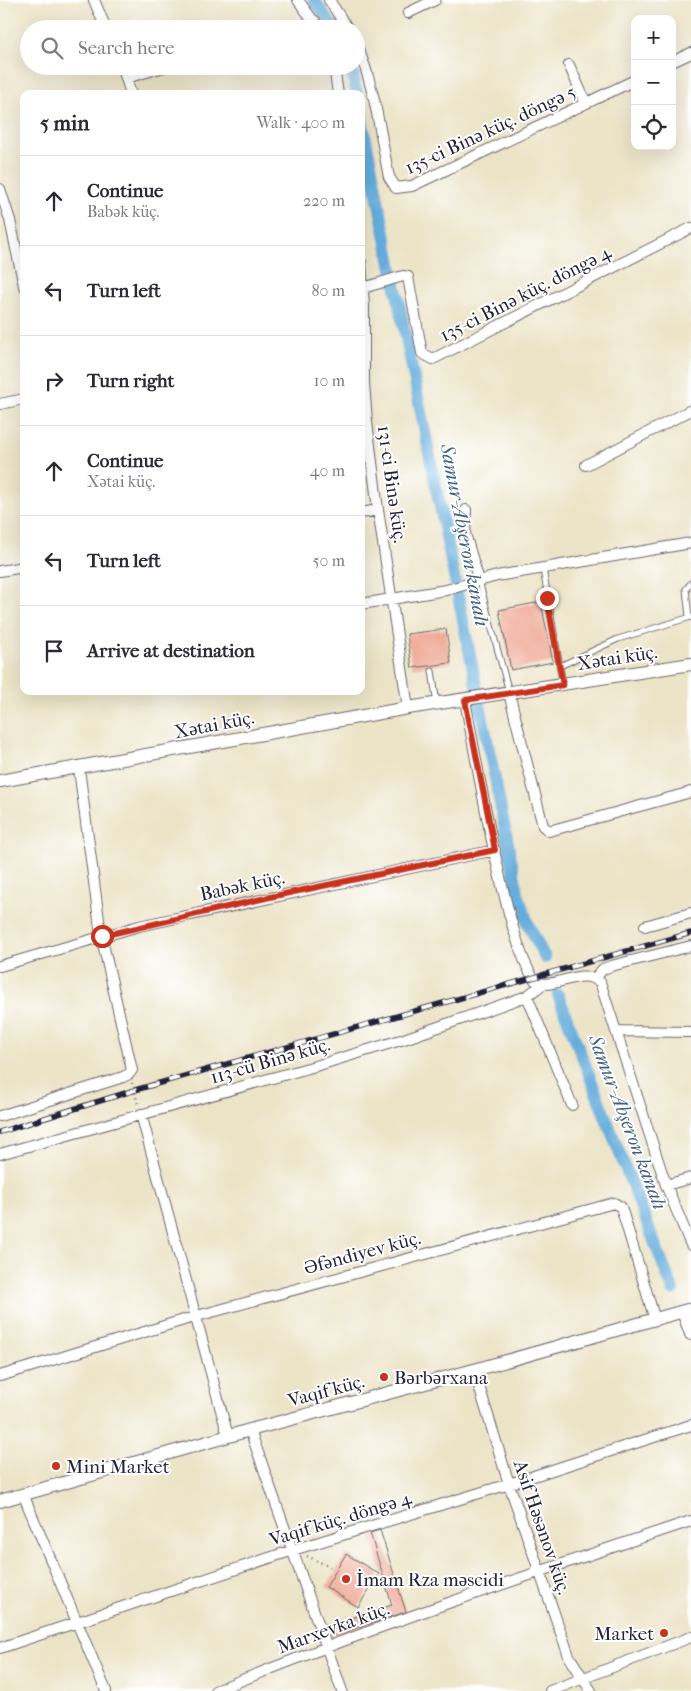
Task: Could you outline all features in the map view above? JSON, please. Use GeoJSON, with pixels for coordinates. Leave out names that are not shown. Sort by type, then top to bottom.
{"type":"FeatureCollection","features":[{"type":"Feature","properties":{"kind":"street"},"geometry":{"type":"LineString","coordinates":[[94,0],[102,20]]}},
{"type":"Feature","properties":{"kind":"street"},"geometry":{"type":"LineString","coordinates":[[298,0],[313,20]]}},
{"type":"Feature","properties":{"kind":"street"},"geometry":{"type":"LineString","coordinates":[[329,0],[342,20]]}},
{"type":"Feature","properties":{"kind":"street"},"geometry":{"type":"LineString","coordinates":[[408,14],[434,0]]}},
{"type":"Feature","properties":{"kind":"street"},"geometry":{"type":"LineString","coordinates":[[676,59],[691,53]]}},
{"type":"Feature","properties":{"kind":"street"},"geometry":{"type":"LineString","coordinates":[[569,65],[586,103]]}},
{"type":"Feature","properties":{"kind":"street","name":"135-ci Binə küç. döngə 5"},"geometry":{"type":"LineString","coordinates":[[365,68],[391,183],[396,188],[403,188],[631,82]]}},
{"type":"Feature","properties":{"kind":"street"},"geometry":{"type":"LineString","coordinates":[[125,75],[130,90]]}},
{"type":"Feature","properties":{"kind":"street"},"geometry":{"type":"LineString","coordinates":[[126,78],[136,75]]}},
{"type":"Feature","properties":{"kind":"street"},"geometry":{"type":"LineString","coordinates":[[335,75],[337,90]]}},
{"type":"Feature","properties":{"kind":"street"},"geometry":{"type":"LineString","coordinates":[[0,189],[10,220],[20,267]]}},
{"type":"Feature","properties":{"kind":"street","name":"135-ci Binə küç. döngə 4"},"geometry":{"type":"LineString","coordinates":[[365,288],[403,276],[408,277],[422,353],[433,359],[691,228]]}},
{"type":"Feature","properties":{"kind":"street","name":"131-ci Binə küç."},"geometry":{"type":"LineString","coordinates":[[365,392],[378,510],[408,708]]}},
{"type":"Feature","properties":{"kind":"street"},"geometry":{"type":"LineString","coordinates":[[0,404],[20,400]]}},
{"type":"Feature","properties":{"kind":"street"},"geometry":{"type":"LineString","coordinates":[[586,465],[691,410]]}},
{"type":"Feature","properties":{"kind":"street"},"geometry":{"type":"LineString","coordinates":[[365,512],[378,510]]}},
{"type":"Feature","properties":{"kind":"street"},"geometry":{"type":"LineString","coordinates":[[466,510],[465,534],[480,581]]}},
{"type":"Feature","properties":{"kind":"street"},"geometry":{"type":"LineString","coordinates":[[365,603],[446,590],[480,581],[691,543]]}},
{"type":"Feature","properties":{"kind":"street"},"geometry":{"type":"LineString","coordinates":[[0,571],[20,568]]}},
{"type":"Feature","properties":{"kind":"street","name":"Xətai küç."},"geometry":{"type":"LineString","coordinates":[[0,781],[78,769],[408,708],[691,664]]}},
{"type":"Feature","properties":{"kind":"street"},"geometry":{"type":"LineString","coordinates":[[509,693],[543,826],[549,831],[691,792]]}},
{"type":"Feature","properties":{"kind":"street"},"geometry":{"type":"LineString","coordinates":[[465,700],[502,886],[520,948],[532,977],[543,984],[582,976],[595,978],[600,982],[666,1185],[691,1245]]}},
{"type":"Feature","properties":{"kind":"street"},"geometry":{"type":"LineString","coordinates":[[0,1116],[131,1070],[102,936],[78,769]]}},
{"type":"Feature","properties":{"kind":"street","name":"Babək küç."},"geometry":{"type":"LineString","coordinates":[[0,966],[102,936],[261,899],[495,850]]}},
{"type":"Feature","properties":{"kind":"street"},"geometry":{"type":"LineString","coordinates":[[645,926],[691,913]]}},
{"type":"Feature","properties":{"kind":"street"},"geometry":{"type":"LineString","coordinates":[[595,978],[603,969],[611,966],[691,946]]}},
{"type":"Feature","properties":{"kind":"street","name":"113-cü Binə küç."},"geometry":{"type":"LineString","coordinates":[[0,1154],[338,1060],[528,996],[543,984]]}},
{"type":"Feature","properties":{"kind":"street"},"geometry":{"type":"LineString","coordinates":[[528,996],[572,1105]]}},
{"type":"Feature","properties":{"kind":"street"},"geometry":{"type":"LineString","coordinates":[[617,1031],[691,1032]]}},
{"type":"Feature","properties":{"kind":"street"},"geometry":{"type":"LineString","coordinates":[[141,1114],[228,1436]]}},
{"type":"Feature","properties":{"kind":"street"},"geometry":{"type":"LineString","coordinates":[[666,1185],[691,1178]]}},
{"type":"Feature","properties":{"kind":"street","name":"Əfəndiyev küç."},"geometry":{"type":"LineString","coordinates":[[0,1376],[197,1316],[614,1203],[621,1207],[655,1320]]}},
{"type":"Feature","properties":{"kind":"street"},"geometry":{"type":"LineString","coordinates":[[687,1311],[691,1334]]}},
{"type":"Feature","properties":{"kind":"street","name":"Vaqif küç."},"geometry":{"type":"LineString","coordinates":[[0,1501],[228,1436],[687,1311]]}},
{"type":"Feature","properties":{"kind":"street","name":"Asif Həsənov küç."},"geometry":{"type":"LineString","coordinates":[[474,1370],[509,1484],[569,1656],[591,1691]]}},
{"type":"Feature","properties":{"kind":"street","name":"Vaqif küç. döngə 4"},"geometry":{"type":"LineString","coordinates":[[0,1648],[293,1550],[509,1484],[691,1425]]}},
{"type":"Feature","properties":{"kind":"street"},"geometry":{"type":"LineString","coordinates":[[250,1430],[342,1691]]}},
{"type":"Feature","properties":{"kind":"street"},"geometry":{"type":"LineString","coordinates":[[23,1494],[106,1691]]}},
{"type":"Feature","properties":{"kind":"street","name":"Marxevka küç."},"geometry":{"type":"LineString","coordinates":[[215,1691],[327,1648],[540,1571],[691,1521]]}},
{"type":"Feature","properties":{"kind":"street"},"geometry":{"type":"LineString","coordinates":[[550,1691],[691,1637]]}},
{"type":"Feature","properties":{"kind":"lane"},"geometry":{"type":"LineString","coordinates":[[543,569],[563,685]]}},
{"type":"Feature","properties":{"kind":"lane"},"geometry":{"type":"LineString","coordinates":[[480,581],[509,693]]}},
{"type":"Feature","properties":{"kind":"lane"},"geometry":{"type":"LineString","coordinates":[[560,666],[618,639],[690,617],[686,589],[691,583]]}},
{"type":"Feature","properties":{"kind":"lane"},"geometry":{"type":"LineString","coordinates":[[432,671],[437,704]]}},
{"type":"Feature","properties":{"kind":"path"},"geometry":{"type":"LineString","coordinates":[[131,1070],[141,1114]]}},
{"type":"Feature","properties":{"kind":"path"},"geometry":{"type":"LineString","coordinates":[[293,1550],[330,1568]]}},
{"type":"Feature","properties":{"kind":"building"},"geometry":{"type":"Polygon","coordinates":[[[541,602],[553,662],[511,670],[499,610],[541,602]]]}},
{"type":"Feature","properties":{"kind":"building"},"geometry":{"type":"Polygon","coordinates":[[[446,629],[451,663],[412,668],[407,634],[446,629]]]}},
{"type":"Feature","properties":{"kind":"building"},"geometry":{"type":"Polygon","coordinates":[[[380,1530],[406,1612],[331,1636],[328,1625],[392,1605],[370,1533],[380,1530]]]}},
{"type":"Feature","properties":{"kind":"building"},"geometry":{"type":"Polygon","coordinates":[[[346,1554],[379,1574],[358,1607],[326,1587],[346,1554]]]}},
{"type":"Feature","properties":{"kind":"waterway","name":"Samur-Abşeron kanalı"},"geometry":{"type":"LineString","coordinates":[[314,0],[328,20]]}},
{"type":"Feature","properties":{"kind":"waterway","name":"Samur-Abşeron kanalı"},"geometry":{"type":"LineString","coordinates":[[353,75],[356,90]]}},
{"type":"Feature","properties":{"kind":"waterway","name":"Samur-Abşeron kanalı"},"geometry":{"type":"LineString","coordinates":[[365,135],[519,898],[529,926],[545,958]]}},
{"type":"Feature","properties":{"kind":"waterway","name":"Samur-Abşeron kanalı"},"geometry":{"type":"LineString","coordinates":[[558,995],[673,1290]]}},
{"type":"Feature","properties":{"kind":"railway"},"geometry":{"type":"LineString","coordinates":[[0,1132],[135,1090],[691,933]]}},
{"type":"Feature","properties":{"kind":"place","name":"Bərbərxana"},"geometry":{"type":"Point","coordinates":[384,1377]}},
{"type":"Feature","properties":{"kind":"place","name":"Mini Market"},"geometry":{"type":"Point","coordinates":[56,1466]}},
{"type":"Feature","properties":{"kind":"place","name":"İmam Rza məscidi"},"geometry":{"type":"Point","coordinates":[346,1579]}},
{"type":"Feature","properties":{"kind":"place","name":"Market"},"geometry":{"type":"Point","coordinates":[664,1633]}},
{"type":"Feature","properties":{"kind":"route"},"geometry":{"type":"LineString","coordinates":[[102,936],[270,897],[495,850],[465,700],[563,685],[547,598]]}}]}
